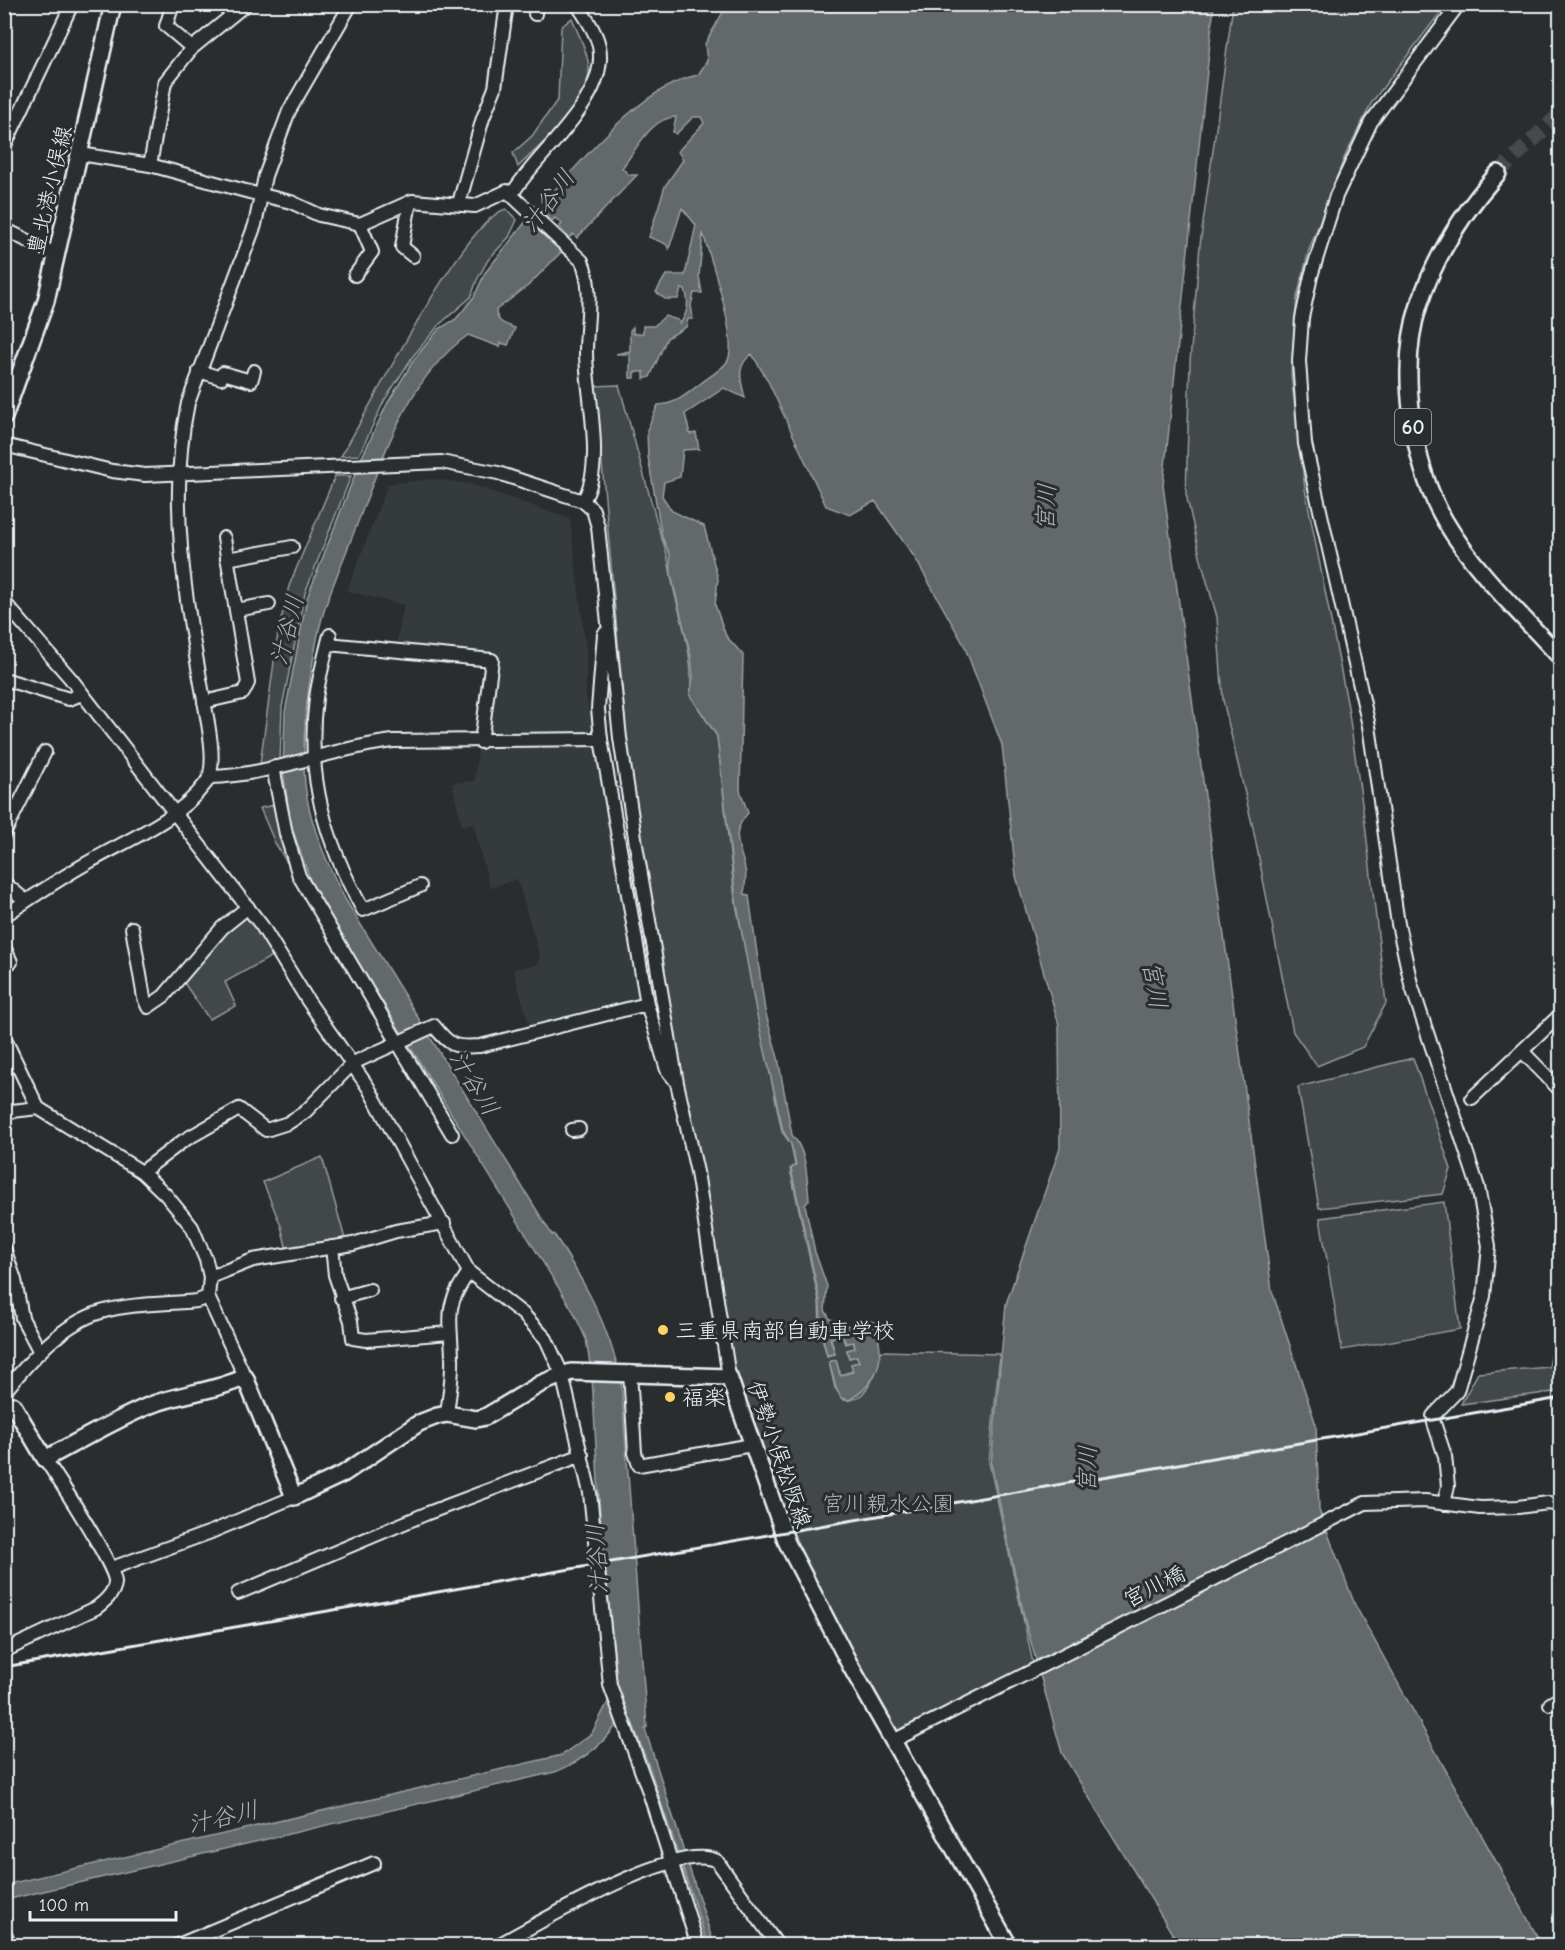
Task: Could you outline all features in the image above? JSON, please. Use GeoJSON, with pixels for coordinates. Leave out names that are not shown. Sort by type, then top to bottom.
{"type":"FeatureCollection","features":[{"type":"Feature","properties":{"kind":"main road","name":"豊北港小俣線"},"geometry":{"type":"LineString","coordinates":[[4,417],[46,301],[113,4]]}},
{"type":"Feature","properties":{"kind":"main road","name":"60"},"geometry":{"type":"LineString","coordinates":[[1498,173],[1470,203],[1448,237],[1418,307],[1409,374],[1414,435],[1423,469],[1445,521],[1468,554],[1560,657]]}},
{"type":"Feature","properties":{"kind":"main road","name":"伊勢小俣松阪線"},"geometry":{"type":"LineString","coordinates":[[294,1497],[343,1474],[419,1423],[447,1414],[476,1419],[485,1418],[562,1374],[584,1371],[729,1377],[787,1543],[893,1741],[1009,1946]]}},
{"type":"Feature","properties":{"kind":"main road"},"geometry":{"type":"LineString","coordinates":[[9,1406],[45,1459],[149,1406],[196,1392],[223,1388],[245,1377],[294,1497]]}},
{"type":"Feature","properties":{"kind":"street"},"geometry":{"type":"LineString","coordinates":[[4,147],[72,4]]}},
{"type":"Feature","properties":{"kind":"street"},"geometry":{"type":"LineString","coordinates":[[172,4],[166,26],[192,48]]}},
{"type":"Feature","properties":{"kind":"street"},"geometry":{"type":"LineString","coordinates":[[150,165],[165,82],[192,48],[246,4]]}},
{"type":"Feature","properties":{"kind":"street"},"geometry":{"type":"LineString","coordinates":[[4,916],[174,812],[199,792],[210,777],[208,727],[181,549],[179,474],[182,434],[199,371],[255,225],[265,176],[289,111],[351,4]]}},
{"type":"Feature","properties":{"kind":"street"},"geometry":{"type":"LineString","coordinates":[[459,203],[483,118],[495,88],[507,4]]}},
{"type":"Feature","properties":{"kind":"street"},"geometry":{"type":"LineString","coordinates":[[512,194],[525,173],[575,117],[595,81],[599,47],[577,4]]}},
{"type":"Feature","properties":{"kind":"street"},"geometry":{"type":"LineString","coordinates":[[1444,1504],[1448,1486],[1445,1456],[1433,1420],[1457,1391],[1484,1296],[1489,1246],[1478,1187],[1411,984],[1398,924],[1369,726],[1305,444],[1299,361],[1302,318],[1311,276],[1336,196],[1371,122],[1459,4]]}},
{"type":"Feature","properties":{"kind":"street"},"geometry":{"type":"LineString","coordinates":[[80,154],[150,165],[253,193],[262,193],[291,202],[319,215],[360,224],[410,202],[421,200],[475,206],[503,191],[512,194],[582,261],[588,280],[586,352],[593,440],[591,489],[583,501]]}},
{"type":"Feature","properties":{"kind":"street"},"geometry":{"type":"LineString","coordinates":[[410,202],[402,247],[413,256]]}},
{"type":"Feature","properties":{"kind":"street"},"geometry":{"type":"LineString","coordinates":[[355,275],[372,252],[360,224]]}},
{"type":"Feature","properties":{"kind":"street"},"geometry":{"type":"LineString","coordinates":[[4,229],[57,255]]}},
{"type":"Feature","properties":{"kind":"street"},"geometry":{"type":"LineString","coordinates":[[199,371],[221,378],[223,373],[251,381],[254,371]]}},
{"type":"Feature","properties":{"kind":"street"},"geometry":{"type":"LineString","coordinates":[[4,446],[112,471],[145,475],[441,462],[483,469],[583,501],[593,510],[598,527],[621,749],[677,1083],[697,1172],[729,1377]]}},
{"type":"Feature","properties":{"kind":"street"},"geometry":{"type":"LineString","coordinates":[[204,702],[247,689],[248,683],[224,538]]}},
{"type":"Feature","properties":{"kind":"street"},"geometry":{"type":"LineString","coordinates":[[227,559],[292,547]]}},
{"type":"Feature","properties":{"kind":"street"},"geometry":{"type":"LineString","coordinates":[[4,603],[82,694],[174,812],[211,864],[248,906],[308,1001],[353,1063],[444,1223],[469,1272],[538,1327],[562,1374],[590,1493],[610,1685],[649,1792],[698,1946]]}},
{"type":"Feature","properties":{"kind":"street"},"geometry":{"type":"LineString","coordinates":[[236,610],[269,604]]}},
{"type":"Feature","properties":{"kind":"street"},"geometry":{"type":"LineString","coordinates":[[609,623],[604,633],[600,687],[601,739],[647,1004],[667,1070],[677,1083]]}},
{"type":"Feature","properties":{"kind":"street"},"geometry":{"type":"LineString","coordinates":[[420,886],[363,910],[340,868],[322,816],[313,759],[316,698],[329,639],[492,660],[481,742]]}},
{"type":"Feature","properties":{"kind":"street"},"geometry":{"type":"LineString","coordinates":[[4,679],[69,699],[82,694]]}},
{"type":"Feature","properties":{"kind":"street"},"geometry":{"type":"LineString","coordinates":[[210,777],[249,774],[313,759],[359,745],[393,741],[481,742],[601,739]]}},
{"type":"Feature","properties":{"kind":"street"},"geometry":{"type":"LineString","coordinates":[[4,834],[45,752]]}},
{"type":"Feature","properties":{"kind":"street"},"geometry":{"type":"LineString","coordinates":[[276,766],[286,834],[299,876],[452,1134]]}},
{"type":"Feature","properties":{"kind":"street"},"geometry":{"type":"LineString","coordinates":[[4,883],[26,901]]}},
{"type":"Feature","properties":{"kind":"street"},"geometry":{"type":"LineString","coordinates":[[132,928],[144,998],[148,1007],[165,996],[222,928],[248,906]]}},
{"type":"Feature","properties":{"kind":"street"},"geometry":{"type":"LineString","coordinates":[[4,947],[11,962]]}},
{"type":"Feature","properties":{"kind":"street"},"geometry":{"type":"LineString","coordinates":[[142,1172],[183,1141],[239,1109],[266,1130],[288,1123],[305,1112],[353,1063],[434,1026],[445,1040],[458,1048],[480,1046],[647,1004]]}},
{"type":"Feature","properties":{"kind":"street"},"geometry":{"type":"LineString","coordinates":[[1472,1098],[1560,1015]]}},
{"type":"Feature","properties":{"kind":"street"},"geometry":{"type":"LineString","coordinates":[[4,1037],[38,1108],[142,1172],[166,1194],[196,1233],[210,1277],[208,1297],[245,1377]]}},
{"type":"Feature","properties":{"kind":"street"},"geometry":{"type":"LineString","coordinates":[[1522,1051],[1560,1090]]}},
{"type":"Feature","properties":{"kind":"street"},"geometry":{"type":"LineString","coordinates":[[4,1112],[38,1108]]}},
{"type":"Feature","properties":{"kind":"street"},"geometry":{"type":"LineString","coordinates":[[210,1277],[253,1260],[353,1244],[396,1231],[444,1223]]}},
{"type":"Feature","properties":{"kind":"street"},"geometry":{"type":"LineString","coordinates":[[332,1247],[341,1298],[351,1321],[353,1338],[366,1340],[449,1334]]}},
{"type":"Feature","properties":{"kind":"street"},"geometry":{"type":"LineString","coordinates":[[4,1248],[15,1280],[22,1318],[40,1353]]}},
{"type":"Feature","properties":{"kind":"street"},"geometry":{"type":"LineString","coordinates":[[447,1414],[452,1358],[449,1334],[450,1311],[454,1293],[469,1272]]}},
{"type":"Feature","properties":{"kind":"street"},"geometry":{"type":"LineString","coordinates":[[341,1298],[370,1290]]}},
{"type":"Feature","properties":{"kind":"street"},"geometry":{"type":"LineString","coordinates":[[9,1406],[5,1389],[68,1328],[100,1312],[126,1307],[197,1301],[208,1297]]}},
{"type":"Feature","properties":{"kind":"street"},"geometry":{"type":"LineString","coordinates":[[628,1372],[635,1453],[639,1465],[752,1445]]}},
{"type":"Feature","properties":{"kind":"street"},"geometry":{"type":"LineString","coordinates":[[238,1593],[428,1513],[582,1455]]}},
{"type":"Feature","properties":{"kind":"street"},"geometry":{"type":"LineString","coordinates":[[4,1651],[80,1617],[103,1603],[109,1597],[116,1582],[112,1568],[105,1560],[82,1515],[45,1459]]}},
{"type":"Feature","properties":{"kind":"street"},"geometry":{"type":"LineString","coordinates":[[112,1568],[217,1530],[294,1497]]}},
{"type":"Feature","properties":{"kind":"street","name":"宮川橋"},"geometry":{"type":"LineString","coordinates":[[893,1741],[1365,1503],[1425,1502],[1480,1508],[1548,1503],[1560,1505]]}},
{"type":"Feature","properties":{"kind":"street"},"geometry":{"type":"LineString","coordinates":[[496,1946],[642,1870],[691,1856],[717,1861],[778,1946]]}},
{"type":"Feature","properties":{"kind":"street"},"geometry":{"type":"LineString","coordinates":[[176,1946],[374,1863]]}},
{"type":"Feature","properties":{"kind":"shaded area"},"geometry":{"type":"Polygon","coordinates":[[[432,479],[470,484],[570,519],[586,650],[586,698],[594,727],[584,735],[487,738],[495,663],[396,646],[404,605],[347,591],[388,484],[432,479]]]}},
{"type":"Feature","properties":{"kind":"shaded area"},"geometry":{"type":"Polygon","coordinates":[[[596,741],[642,1000],[530,1028],[513,969],[537,965],[540,956],[517,879],[490,888],[473,823],[462,826],[452,783],[475,781],[478,746],[596,741]]]}},
{"type":"Feature","properties":{"kind":"green space"},"geometry":{"type":"Polygon","coordinates":[[[1233,5],[1446,5],[1372,102],[1345,156],[1309,250],[1297,297],[1291,374],[1305,489],[1348,707],[1365,824],[1386,1003],[1363,1047],[1317,1066],[1293,1032],[1253,828],[1223,700],[1217,617],[1186,494],[1190,362],[1200,245],[1233,5]]]}},
{"type":"Feature","properties":{"kind":"green space"},"geometry":{"type":"Polygon","coordinates":[[[572,18],[587,58],[589,71],[587,84],[581,98],[562,124],[518,167],[513,153],[532,136],[558,99],[561,27],[572,18]]]}},
{"type":"Feature","properties":{"kind":"green space"},"geometry":{"type":"Polygon","coordinates":[[[506,209],[517,220],[509,237],[488,260],[471,297],[440,324],[413,356],[384,401],[359,455],[341,456],[443,280],[467,245],[488,220],[506,209]]]}},
{"type":"Feature","properties":{"kind":"green space","name":"宮川親水公園"},"geometry":{"type":"Polygon","coordinates":[[[619,385],[667,555],[689,654],[690,695],[717,736],[735,899],[782,1132],[791,1144],[795,1165],[790,1169],[819,1301],[820,1330],[827,1356],[835,1354],[831,1338],[842,1335],[845,1344],[853,1342],[855,1348],[847,1350],[849,1358],[857,1356],[859,1362],[851,1364],[853,1371],[840,1375],[836,1360],[829,1362],[835,1388],[844,1400],[859,1396],[865,1391],[874,1375],[881,1351],[1000,1354],[989,1462],[1033,1663],[892,1739],[782,1532],[752,1445],[731,1351],[677,1083],[627,743],[595,386],[619,385]]]}},
{"type":"Feature","properties":{"kind":"green space"},"geometry":{"type":"Polygon","coordinates":[[[335,476],[351,476],[305,593],[282,707],[280,761],[260,764],[278,633],[289,586],[335,476]]]}},
{"type":"Feature","properties":{"kind":"green space"},"geometry":{"type":"Polygon","coordinates":[[[275,805],[291,869],[275,843],[260,808],[275,805]]]}},
{"type":"Feature","properties":{"kind":"green space"},"geometry":{"type":"Polygon","coordinates":[[[248,907],[278,953],[225,982],[236,1006],[209,1019],[182,980],[248,907]]]}},
{"type":"Feature","properties":{"kind":"green space"},"geometry":{"type":"Polygon","coordinates":[[[1413,1058],[1451,1169],[1443,1194],[1319,1208],[1298,1087],[1413,1058]]]}},
{"type":"Feature","properties":{"kind":"green space"},"geometry":{"type":"Polygon","coordinates":[[[322,1157],[345,1239],[287,1250],[281,1226],[263,1182],[322,1157]]]}},
{"type":"Feature","properties":{"kind":"green space"},"geometry":{"type":"Polygon","coordinates":[[[1444,1202],[1460,1329],[1342,1350],[1320,1218],[1444,1202]]]}},
{"type":"Feature","properties":{"kind":"green space"},"geometry":{"type":"Polygon","coordinates":[[[1560,1342],[1560,1391],[1461,1404],[1478,1373],[1549,1367],[1554,1343],[1560,1342]]]}},
{"type":"Feature","properties":{"kind":"water"},"geometry":{"type":"Polygon","coordinates":[[[727,5],[1214,5],[1163,485],[1272,1291],[1316,1425],[1319,1510],[1355,1605],[1542,1945],[1179,1945],[1062,1753],[1025,1621],[991,1464],[1006,1304],[1060,1148],[1059,1025],[1016,876],[1002,745],[964,645],[915,558],[875,501],[850,515],[826,506],[768,381],[752,354],[741,369],[745,398],[724,388],[685,414],[690,434],[696,433],[699,449],[683,450],[680,477],[664,482],[662,496],[672,511],[704,526],[718,579],[715,605],[726,636],[743,655],[740,790],[748,813],[742,820],[737,834],[746,872],[744,893],[749,896],[765,1011],[778,1058],[792,1135],[801,1149],[805,1165],[809,1200],[805,1205],[815,1252],[827,1286],[825,1310],[830,1319],[857,1329],[868,1320],[876,1323],[880,1359],[872,1380],[849,1400],[841,1398],[836,1388],[829,1362],[836,1360],[840,1375],[853,1372],[851,1364],[859,1362],[857,1356],[849,1358],[847,1350],[855,1348],[854,1342],[846,1343],[842,1335],[830,1338],[835,1354],[827,1355],[821,1331],[820,1301],[791,1169],[796,1165],[791,1144],[783,1131],[756,1011],[736,900],[717,736],[690,695],[693,677],[691,657],[671,575],[670,555],[662,537],[648,457],[647,430],[658,405],[671,403],[686,395],[718,371],[727,362],[730,352],[727,319],[703,233],[699,276],[702,293],[694,293],[691,305],[693,319],[688,319],[686,327],[667,338],[650,377],[644,379],[644,372],[634,372],[634,378],[630,378],[630,354],[616,354],[630,351],[630,330],[633,327],[633,334],[643,333],[643,326],[654,326],[665,316],[678,320],[680,324],[686,312],[685,290],[681,289],[678,299],[665,299],[656,292],[666,275],[685,275],[696,225],[682,208],[669,249],[666,244],[649,237],[665,186],[683,160],[678,151],[704,123],[701,117],[693,117],[676,134],[673,132],[676,117],[667,118],[652,128],[622,168],[629,175],[637,175],[577,238],[573,234],[569,238],[559,227],[562,224],[555,218],[552,221],[541,211],[544,208],[541,205],[593,148],[633,110],[654,94],[676,82],[698,75],[707,61],[705,44],[727,5]]]}},
{"type":"Feature","properties":{"kind":"water"},"geometry":{"type":"Polygon","coordinates":[[[531,215],[565,248],[529,285],[496,310],[499,320],[515,328],[508,345],[501,343],[500,347],[468,335],[446,354],[427,375],[411,399],[375,478],[333,585],[320,625],[306,711],[305,784],[310,814],[320,843],[345,899],[586,1287],[609,1339],[621,1380],[647,1727],[645,1729],[714,1945],[708,1945],[650,1769],[632,1722],[624,1714],[603,1741],[586,1756],[555,1772],[5,1900],[4,1885],[562,1755],[592,1733],[617,1684],[600,1515],[592,1377],[586,1339],[573,1311],[311,882],[291,825],[283,770],[285,712],[307,598],[361,459],[387,404],[415,358],[439,329],[456,319],[474,297],[485,273],[531,215]]]}},
{"type":"Feature","properties":{"kind":"tunnel"},"geometry":{"type":"LineString","coordinates":[[1498,173],[1560,114]]}},
{"type":"Feature","properties":{"kind":"railway"},"geometry":{"type":"LineString","coordinates":[[4,1667],[1560,1398]]}},
{"type":"Feature","properties":{"kind":"place","name":"三重県南部自動車学校"},"geometry":{"type":"Point","coordinates":[663,1330]}},
{"type":"Feature","properties":{"kind":"place","name":"福楽"},"geometry":{"type":"Point","coordinates":[670,1397]}},
{"type":"Feature","properties":{"kind":"water label","name":"汁谷川"},"geometry":{"type":"Point","coordinates":[548,201]}},
{"type":"Feature","properties":{"kind":"water label","name":"宮川"},"geometry":{"type":"Point","coordinates":[1046,507]}},
{"type":"Feature","properties":{"kind":"water label","name":"汁谷川"},"geometry":{"type":"Point","coordinates":[287,630]}},
{"type":"Feature","properties":{"kind":"water label","name":"宮川"},"geometry":{"type":"Point","coordinates":[1155,985]}},
{"type":"Feature","properties":{"kind":"water label","name":"汁谷川"},"geometry":{"type":"Point","coordinates":[474,1083]}},
{"type":"Feature","properties":{"kind":"water label","name":"宮川"},"geometry":{"type":"Point","coordinates":[1087,1469]}},
{"type":"Feature","properties":{"kind":"water label","name":"汁谷川"},"geometry":{"type":"Point","coordinates":[597,1559]}},
{"type":"Feature","properties":{"kind":"water label","name":"汁谷川"},"geometry":{"type":"Point","coordinates":[223,1817]}}]}
